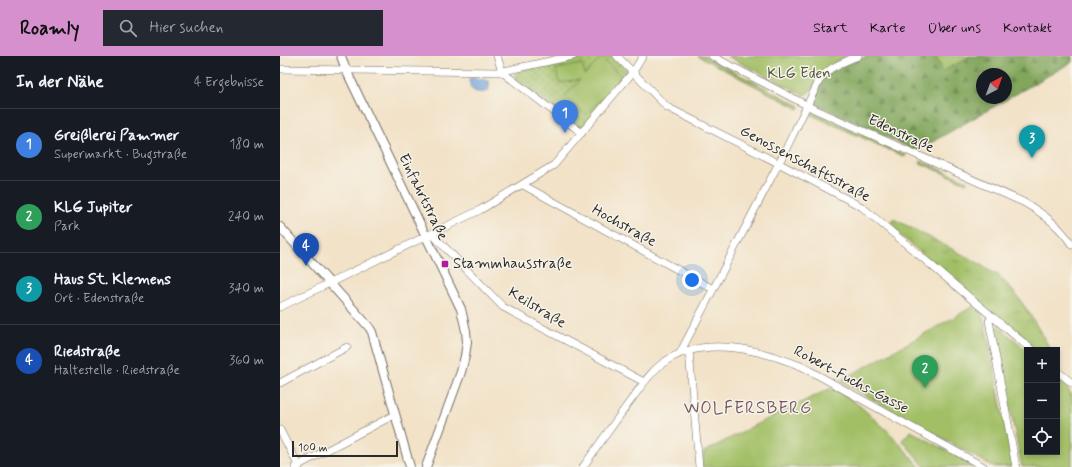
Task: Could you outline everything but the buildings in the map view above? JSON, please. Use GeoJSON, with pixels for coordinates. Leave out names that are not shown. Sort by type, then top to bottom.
{"type":"FeatureCollection","features":[{"type":"Feature","properties":{"kind":"street","name":"Einfahrtstraße"},"geometry":{"type":"LineString","coordinates":[[341,56],[346,70],[429,236],[461,309],[466,331],[467,342],[461,372],[426,467]]}},
{"type":"Feature","properties":{"kind":"street"},"geometry":{"type":"LineString","coordinates":[[497,56],[502,72],[582,133]]}},
{"type":"Feature","properties":{"kind":"street"},"geometry":{"type":"LineString","coordinates":[[280,69],[502,72],[573,56]]}},
{"type":"Feature","properties":{"kind":"street","name":"Genossenschaftsstraße"},"geometry":{"type":"LineString","coordinates":[[617,56],[667,107],[778,163],[865,210],[1028,347]]}},
{"type":"Feature","properties":{"kind":"street"},"geometry":{"type":"LineString","coordinates":[[280,307],[480,210],[554,165],[633,72],[643,56]]}},
{"type":"Feature","properties":{"kind":"street","name":"Edenstraße"},"geometry":{"type":"LineString","coordinates":[[712,56],[808,105],[1027,204],[1043,214],[1052,222],[1072,246]]}},
{"type":"Feature","properties":{"kind":"street"},"geometry":{"type":"LineString","coordinates":[[680,353],[818,83],[830,68],[848,58],[858,56]]}},
{"type":"Feature","properties":{"kind":"street","name":"Hochstraße"},"geometry":{"type":"LineString","coordinates":[[523,185],[713,289]]}},
{"type":"Feature","properties":{"kind":"street"},"geometry":{"type":"LineString","coordinates":[[280,227],[372,332],[394,415],[410,467]]}},
{"type":"Feature","properties":{"kind":"street","name":"Keilstraße"},"geometry":{"type":"LineString","coordinates":[[429,236],[503,307],[644,382]]}},
{"type":"Feature","properties":{"kind":"street"},"geometry":{"type":"LineString","coordinates":[[992,317],[989,321],[1016,467]]}},
{"type":"Feature","properties":{"kind":"street"},"geometry":{"type":"LineString","coordinates":[[280,383],[347,347]]}},
{"type":"Feature","properties":{"kind":"street","name":"Robert-Fuchs-Gasse"},"geometry":{"type":"LineString","coordinates":[[583,467],[644,382],[662,364],[680,353],[706,348],[733,348],[776,356],[816,373],[984,467]]}},
{"type":"Feature","properties":{"kind":"street"},"geometry":{"type":"LineString","coordinates":[[689,351],[699,467]]}},
{"type":"Feature","properties":{"kind":"street"},"geometry":{"type":"LineString","coordinates":[[1060,373],[1072,383]]}},
{"type":"Feature","properties":{"kind":"street"},"geometry":{"type":"LineString","coordinates":[[280,430],[298,466],[394,415]]}},
{"type":"Feature","properties":{"kind":"green space"},"geometry":{"type":"Polygon","coordinates":[[[586,56],[613,56],[627,69],[627,75],[582,128],[579,128],[515,78],[515,74],[519,70],[586,56]]]}},
{"type":"Feature","properties":{"kind":"green space"},"geometry":{"type":"Polygon","coordinates":[[[698,56],[704,56],[800,106],[799,109],[698,56]]]}},
{"type":"Feature","properties":{"kind":"green space","name":"KLG Eden"},"geometry":{"type":"Polygon","coordinates":[[[727,56],[845,56],[846,58],[828,66],[823,70],[810,91],[804,95],[727,56]]]}},
{"type":"Feature","properties":{"kind":"green space"},"geometry":{"type":"Polygon","coordinates":[[[867,56],[935,56],[943,71],[971,56],[1072,56],[1072,62],[1012,96],[1012,68],[976,68],[976,104],[999,104],[920,149],[918,152],[814,103],[813,101],[824,78],[832,70],[867,56]]]}},
{"type":"Feature","properties":{"kind":"green space"},"geometry":{"type":"Polygon","coordinates":[[[935,56],[971,56],[943,71],[935,56]]]}},
{"type":"Feature","properties":{"kind":"green space"},"geometry":{"type":"Polygon","coordinates":[[[601,57],[622,77],[586,115],[565,96],[580,80],[559,83],[556,69],[582,64],[585,75],[601,57]]]}},
{"type":"Feature","properties":{"kind":"green space"},"geometry":{"type":"Polygon","coordinates":[[[811,111],[906,155],[905,157],[808,114],[811,111]]]}},
{"type":"Feature","properties":{"kind":"green space"},"geometry":{"type":"Polygon","coordinates":[[[921,161],[967,181],[966,183],[920,163],[921,161]]]}},
{"type":"Feature","properties":{"kind":"green space"},"geometry":{"type":"Polygon","coordinates":[[[894,219],[975,261],[993,273],[994,272],[1019,299],[1049,347],[1032,347],[889,226],[894,219]]]}},
{"type":"Feature","properties":{"kind":"green space"},"geometry":{"type":"Polygon","coordinates":[[[974,306],[981,313],[985,324],[1013,467],[994,467],[840,381],[974,306]]]}},
{"type":"Feature","properties":{"kind":"green space"},"geometry":{"type":"Polygon","coordinates":[[[998,326],[1024,348],[1024,455],[1060,455],[1060,379],[1066,385],[1072,397],[1072,467],[1022,467],[994,328],[998,326]]]}},
{"type":"Feature","properties":{"kind":"green space"},"geometry":{"type":"Polygon","coordinates":[[[829,389],[837,390],[861,407],[889,432],[920,467],[702,467],[701,460],[704,452],[829,389]]]}},
{"type":"Feature","properties":{"kind":"green space"},"geometry":{"type":"Polygon","coordinates":[[[911,431],[976,467],[925,467],[902,440],[911,431]]]}},
{"type":"Feature","properties":{"kind":"water"},"geometry":{"type":"Polygon","coordinates":[[[470,78],[483,79],[489,82],[488,91],[479,92],[472,90],[469,81],[470,78]]]}},
{"type":"Feature","properties":{"kind":"place","name":"Greißlerei Pammer"},"geometry":{"type":"Point","coordinates":[565,133]}},
{"type":"Feature","properties":{"kind":"place","name":"Haus St. Klemens"},"geometry":{"type":"Point","coordinates":[1032,158]}},
{"type":"Feature","properties":{"kind":"place","name":"Stammhausstraße"},"geometry":{"type":"Point","coordinates":[445,264]}},
{"type":"Feature","properties":{"kind":"place","name":"Riedstraße"},"geometry":{"type":"Point","coordinates":[306,266]}},
{"type":"Feature","properties":{"kind":"place","name":"KLG Jupiter"},"geometry":{"type":"Point","coordinates":[925,388]}},
{"type":"Feature","properties":{"kind":"district","name":"WOLFERSBERG"},"geometry":{"type":"Point","coordinates":[748,408]}}]}
